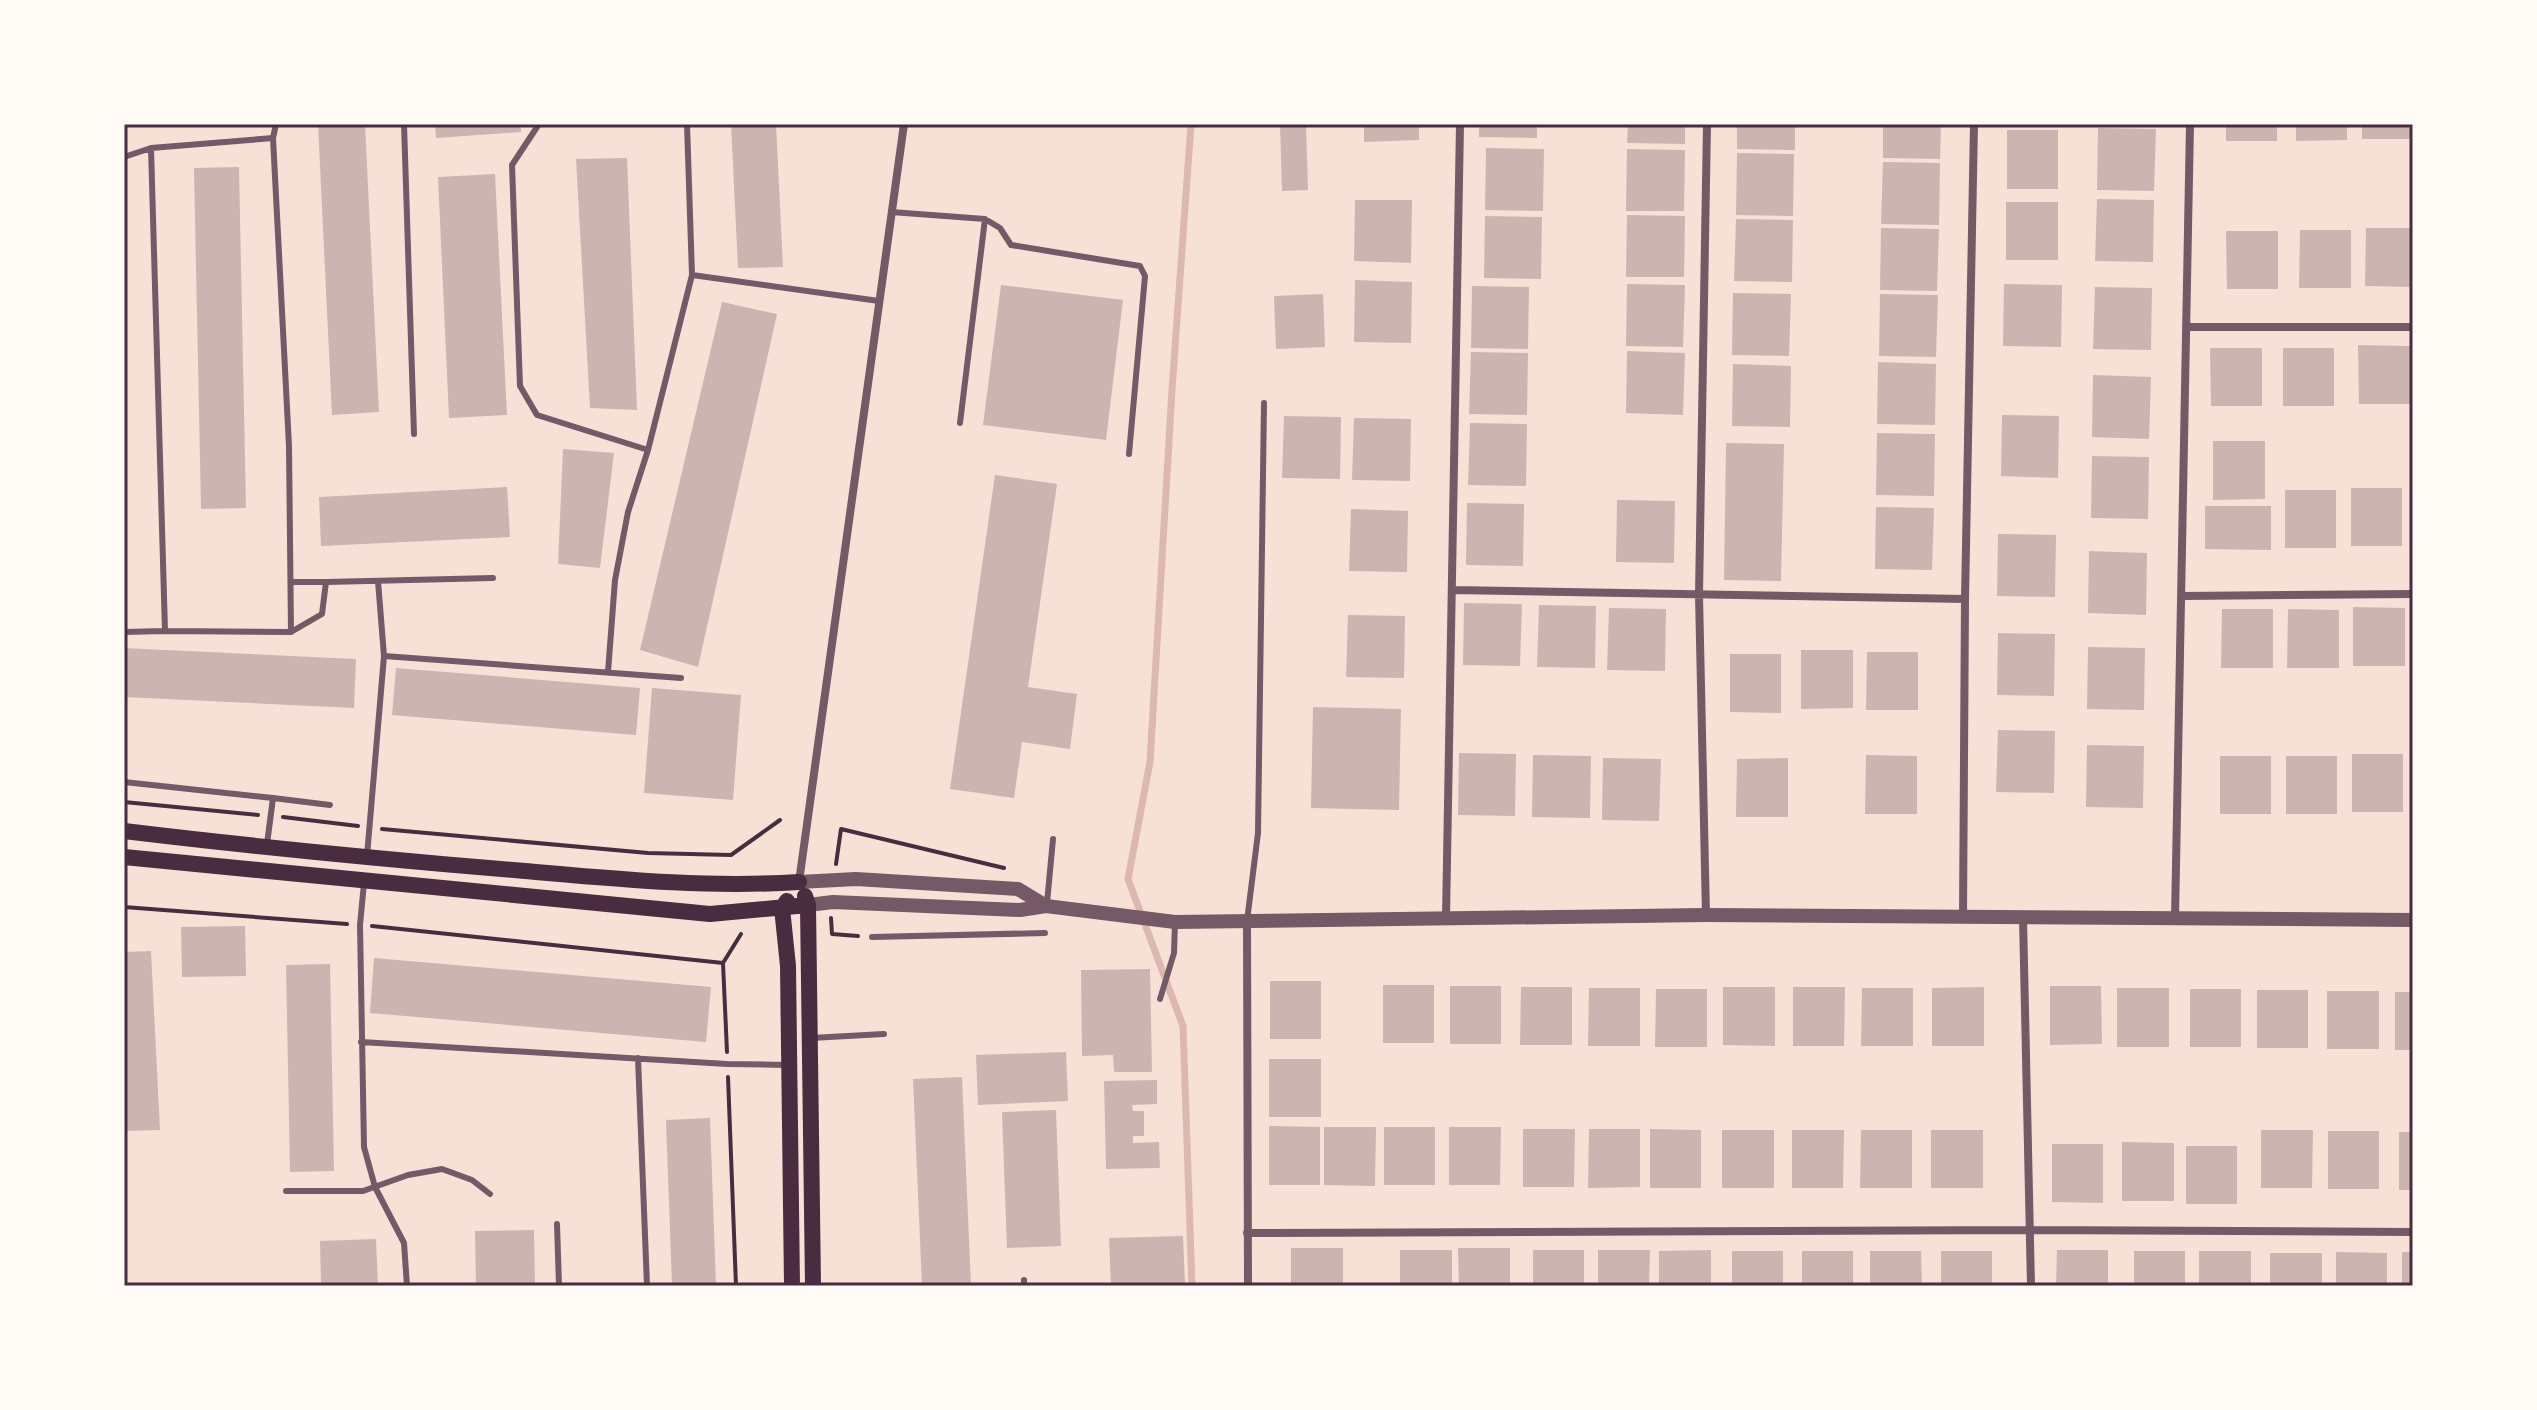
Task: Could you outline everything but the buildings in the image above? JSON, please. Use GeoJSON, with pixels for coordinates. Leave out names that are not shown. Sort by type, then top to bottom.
{"type":"FeatureCollection","features":[{"type":"Feature","properties":{"kind":"main road"},"geometry":{"type":"LineString","coordinates":[[124,831],[367,858],[647,882],[740,886],[799,882]]}},
{"type":"Feature","properties":{"kind":"main road"},"geometry":{"type":"LineString","coordinates":[[124,857],[710,914],[808,905]]}},
{"type":"Feature","properties":{"kind":"main road"},"geometry":{"type":"LineString","coordinates":[[799,882],[808,905],[813,1286]]}},
{"type":"Feature","properties":{"kind":"main road"},"geometry":{"type":"LineString","coordinates":[[792,1286],[788,966],[782,908],[799,882]]}},
{"type":"Feature","properties":{"kind":"street"},"geometry":{"type":"LineString","coordinates":[[904,124],[799,882],[856,879],[1018,889],[1046,906]]}},
{"type":"Feature","properties":{"kind":"street"},"geometry":{"type":"LineString","coordinates":[[1446,917],[1460,124]]}},
{"type":"Feature","properties":{"kind":"street"},"geometry":{"type":"LineString","coordinates":[[1706,915],[1699,595],[1707,124]]}},
{"type":"Feature","properties":{"kind":"street"},"geometry":{"type":"LineString","coordinates":[[1963,918],[1965,599],[1974,124]]}},
{"type":"Feature","properties":{"kind":"street"},"geometry":{"type":"LineString","coordinates":[[2175,918],[2190,124]]}},
{"type":"Feature","properties":{"kind":"street"},"geometry":{"type":"LineString","coordinates":[[2186,327],[2413,327]]}},
{"type":"Feature","properties":{"kind":"street"},"geometry":{"type":"LineString","coordinates":[[1452,590],[1965,599]]}},
{"type":"Feature","properties":{"kind":"street"},"geometry":{"type":"LineString","coordinates":[[2183,596],[2413,594]]}},
{"type":"Feature","properties":{"kind":"street"},"geometry":{"type":"LineString","coordinates":[[808,905],[833,902],[1020,910],[1046,906],[1175,922],[1706,915],[2413,920]]}},
{"type":"Feature","properties":{"kind":"street"},"geometry":{"type":"LineString","coordinates":[[2023,918],[2031,1286]]}},
{"type":"Feature","properties":{"kind":"street"},"geometry":{"type":"LineString","coordinates":[[1247,921],[1248,1286]]}},
{"type":"Feature","properties":{"kind":"street"},"geometry":{"type":"LineString","coordinates":[[1247,1233],[2413,1232]]}},
{"type":"Feature","properties":{"kind":"lane"},"geometry":{"type":"LineString","coordinates":[[276,124],[273,138],[289,446],[291,632]]}},
{"type":"Feature","properties":{"kind":"lane"},"geometry":{"type":"LineString","coordinates":[[404,124],[414,434]]}},
{"type":"Feature","properties":{"kind":"lane"},"geometry":{"type":"LineString","coordinates":[[539,124],[512,165],[520,386],[537,415],[648,450]]}},
{"type":"Feature","properties":{"kind":"lane"},"geometry":{"type":"LineString","coordinates":[[608,672],[617,567],[628,512],[648,450],[692,275],[687,124]]}},
{"type":"Feature","properties":{"kind":"lane"},"geometry":{"type":"LineString","coordinates":[[124,157],[151,148],[273,138]]}},
{"type":"Feature","properties":{"kind":"lane"},"geometry":{"type":"LineString","coordinates":[[151,148],[165,631]]}},
{"type":"Feature","properties":{"kind":"lane"},"geometry":{"type":"LineString","coordinates":[[891,212],[985,219],[1000,228],[1011,245],[1140,266],[1145,276],[1129,454]]}},
{"type":"Feature","properties":{"kind":"lane"},"geometry":{"type":"LineString","coordinates":[[960,423],[985,219]]}},
{"type":"Feature","properties":{"kind":"lane"},"geometry":{"type":"LineString","coordinates":[[692,275],[879,301]]}},
{"type":"Feature","properties":{"kind":"lane"},"geometry":{"type":"LineString","coordinates":[[1247,921],[1258,833],[1264,403]]}},
{"type":"Feature","properties":{"kind":"lane"},"geometry":{"type":"LineString","coordinates":[[291,582],[493,578]]}},
{"type":"Feature","properties":{"kind":"lane"},"geometry":{"type":"LineString","coordinates":[[367,858],[384,656],[378,581]]}},
{"type":"Feature","properties":{"kind":"lane"},"geometry":{"type":"LineString","coordinates":[[124,632],[291,632],[322,614],[326,582]]}},
{"type":"Feature","properties":{"kind":"lane"},"geometry":{"type":"LineString","coordinates":[[384,656],[681,678]]}},
{"type":"Feature","properties":{"kind":"lane"},"geometry":{"type":"LineString","coordinates":[[124,782],[330,805]]}},
{"type":"Feature","properties":{"kind":"lane"},"geometry":{"type":"LineString","coordinates":[[267,848],[273,798]]}},
{"type":"Feature","properties":{"kind":"lane"},"geometry":{"type":"LineString","coordinates":[[1046,906],[1053,839]]}},
{"type":"Feature","properties":{"kind":"lane"},"geometry":{"type":"LineString","coordinates":[[364,881],[360,925],[364,1147],[375,1187],[404,1243],[407,1286]]}},
{"type":"Feature","properties":{"kind":"lane"},"geometry":{"type":"LineString","coordinates":[[1160,999],[1174,953],[1175,922]]}},
{"type":"Feature","properties":{"kind":"lane"},"geometry":{"type":"LineString","coordinates":[[872,937],[1045,933]]}},
{"type":"Feature","properties":{"kind":"lane"},"geometry":{"type":"LineString","coordinates":[[811,1038],[884,1034]]}},
{"type":"Feature","properties":{"kind":"lane"},"geometry":{"type":"LineString","coordinates":[[361,1042],[789,1065]]}},
{"type":"Feature","properties":{"kind":"lane"},"geometry":{"type":"LineString","coordinates":[[638,1058],[647,1286]]}},
{"type":"Feature","properties":{"kind":"lane"},"geometry":{"type":"LineString","coordinates":[[286,1191],[363,1191],[408,1175],[442,1169],[472,1180],[490,1194]]}},
{"type":"Feature","properties":{"kind":"lane"},"geometry":{"type":"LineString","coordinates":[[557,1224],[559,1286]]}},
{"type":"Feature","properties":{"kind":"path"},"geometry":{"type":"LineString","coordinates":[[124,802],[648,853],[731,855],[780,820]]}},
{"type":"Feature","properties":{"kind":"path"},"geometry":{"type":"LineString","coordinates":[[836,866],[841,829],[1004,868]]}},
{"type":"Feature","properties":{"kind":"path"},"geometry":{"type":"LineString","coordinates":[[124,907],[360,925],[723,963]]}},
{"type":"Feature","properties":{"kind":"path"},"geometry":{"type":"LineString","coordinates":[[831,915],[832,934],[872,937]]}},
{"type":"Feature","properties":{"kind":"path"},"geometry":{"type":"LineString","coordinates":[[736,1286],[723,963],[741,934]]}},
{"type":"Feature","properties":{"kind":"waterway"},"geometry":{"type":"LineString","coordinates":[[1191,124],[1150,762],[1128,879],[1183,1026],[1192,1286]]}}]}
